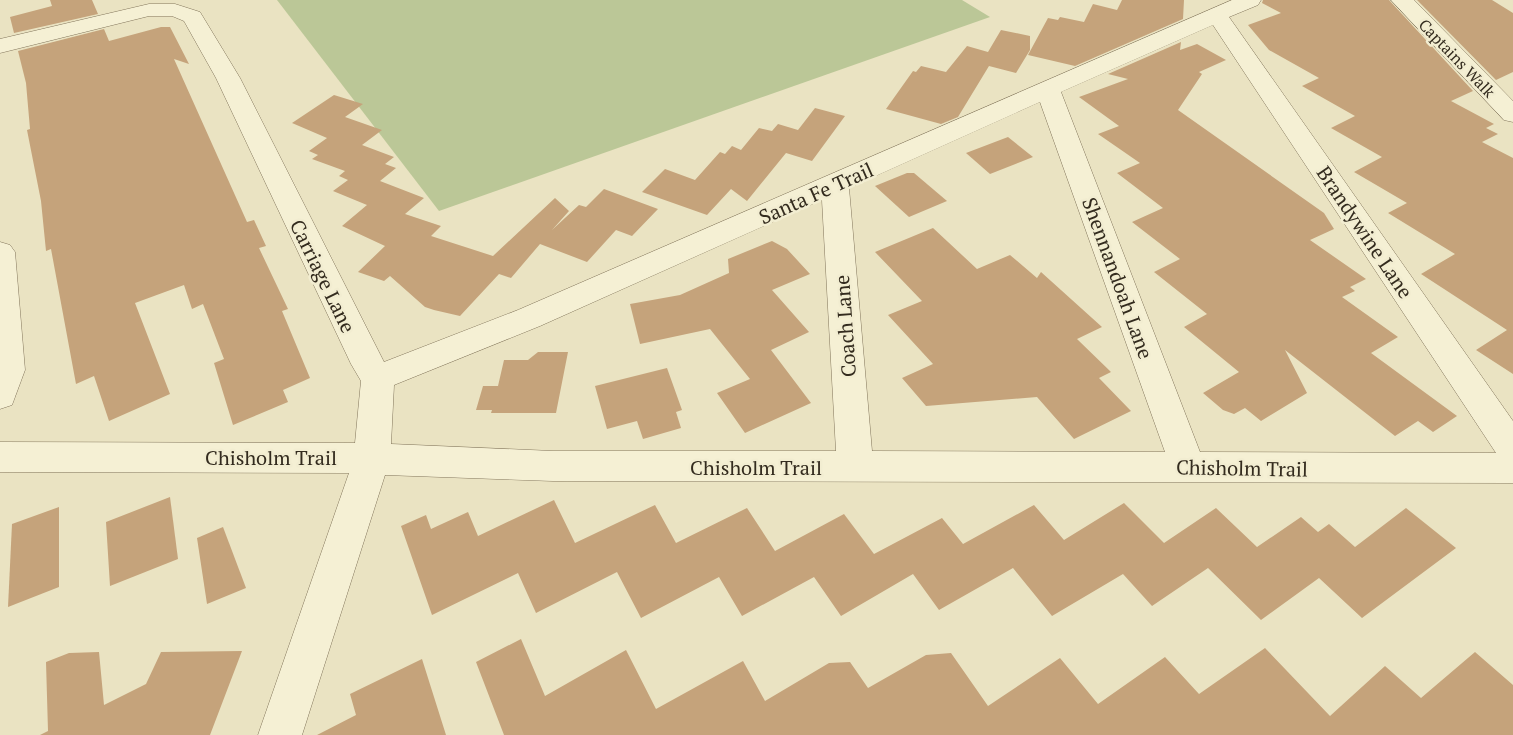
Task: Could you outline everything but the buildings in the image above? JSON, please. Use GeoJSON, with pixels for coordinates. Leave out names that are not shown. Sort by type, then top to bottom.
{"type":"FeatureCollection","features":[{"type":"Feature","properties":{"kind":"street","name":"Santa Fe Trail"},"geometry":{"type":"LineString","coordinates":[[372,371],[529,318],[835,185],[1086,70],[1250,0]]}},
{"type":"Feature","properties":{"kind":"street","name":"Captains Walk"},"geometry":{"type":"LineString","coordinates":[[1402,0],[1513,115]]}},
{"type":"Feature","properties":{"kind":"street","name":"Carriage Lane"},"geometry":{"type":"LineString","coordinates":[[0,46],[149,10],[175,10],[192,16],[228,78],[372,371]]}},
{"type":"Feature","properties":{"kind":"street","name":"Brandywine Lane"},"geometry":{"type":"LineString","coordinates":[[1217,15],[1513,450]]}},
{"type":"Feature","properties":{"kind":"street","name":"Shennandoah Lane"},"geometry":{"type":"LineString","coordinates":[[1048,89],[1188,467]]}},
{"type":"Feature","properties":{"kind":"street","name":"Coach Lane"},"geometry":{"type":"LineString","coordinates":[[835,185],[855,467]]}},
{"type":"Feature","properties":{"kind":"street"},"geometry":{"type":"LineString","coordinates":[[0,252],[8,370],[0,395]]}},
{"type":"Feature","properties":{"kind":"street"},"geometry":{"type":"LineString","coordinates":[[280,735],[372,458],[372,371]]}},
{"type":"Feature","properties":{"kind":"street","name":"Chisholm Trail"},"geometry":{"type":"LineString","coordinates":[[0,457],[136,459],[302,456],[553,466],[1513,468]]}},
{"type":"Feature","properties":{"kind":"green space"},"geometry":{"type":"Polygon","coordinates":[[[277,0],[962,0],[990,17],[439,211],[277,0]]]}}]}
